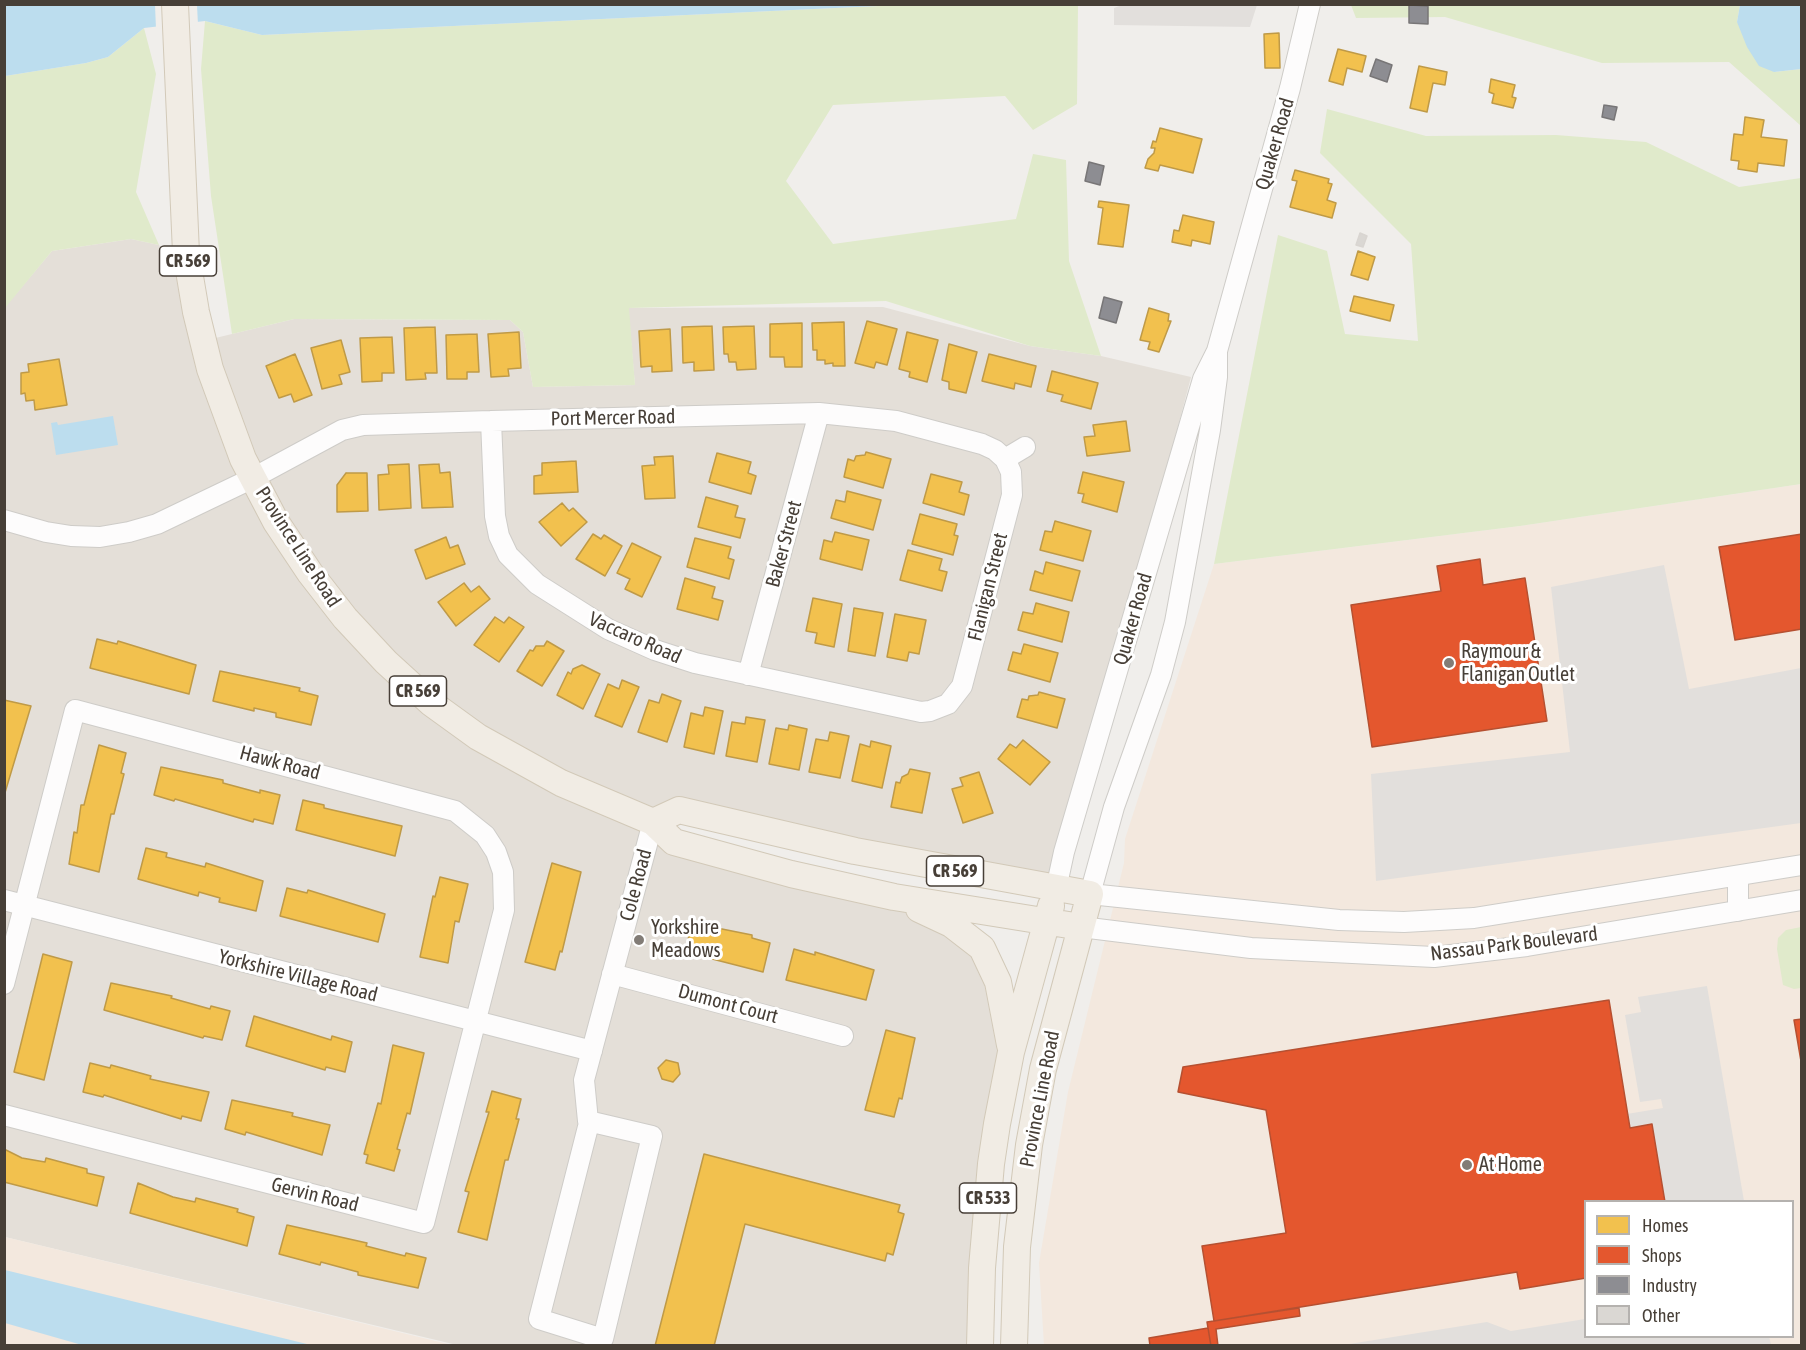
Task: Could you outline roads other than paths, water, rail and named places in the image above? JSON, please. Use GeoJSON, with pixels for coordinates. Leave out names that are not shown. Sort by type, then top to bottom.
{"type":"FeatureCollection","features":[{"type":"Feature","properties":{"kind":"main road","name":"Province Line Road"},"geometry":{"type":"LineString","coordinates":[[175,4],[186,253],[196,312],[210,369],[229,426],[276,522],[310,573],[345,618],[386,662],[431,703],[478,737],[518,762],[604,803],[653,822],[674,842],[791,874],[894,897],[1082,927],[1043,1069],[1029,1145],[1017,1247],[1014,1346]]}},
{"type":"Feature","properties":{"kind":"main road","name":"CR 569"},"geometry":{"type":"LineString","coordinates":[[653,822],[679,810],[855,852],[1090,894]]}},
{"type":"Feature","properties":{"kind":"main road","name":"CR 533"},"geometry":{"type":"LineString","coordinates":[[1046,922],[1056,889]]}},
{"type":"Feature","properties":{"kind":"main road","name":"CR 533"},"geometry":{"type":"LineString","coordinates":[[1082,927],[1090,894]]}},
{"type":"Feature","properties":{"kind":"main road"},"geometry":{"type":"LineString","coordinates":[[894,897],[951,924],[982,948],[998,982],[1011,1052]]}},
{"type":"Feature","properties":{"kind":"main road","name":"Province Line Road"},"geometry":{"type":"LineString","coordinates":[[980,1346],[982,1268],[991,1164],[1011,1052],[1046,922]]}},
{"type":"Feature","properties":{"kind":"street","name":"Quaker Road"},"geometry":{"type":"LineString","coordinates":[[1056,889],[1064,852],[1200,390],[1217,351],[1290,88],[1310,4]]}},
{"type":"Feature","properties":{"kind":"street","name":"Quaker Road"},"geometry":{"type":"LineString","coordinates":[[1090,894],[1114,807],[1161,675],[1175,622],[1210,430],[1217,377],[1217,351]]}},
{"type":"Feature","properties":{"kind":"street","name":"Port Mercer Road"},"geometry":{"type":"LineString","coordinates":[[4,520],[46,532],[71,536],[100,537],[129,532],[157,524],[253,478],[342,430],[363,425],[819,413],[896,421],[982,444],[995,450],[1005,459]]}},
{"type":"Feature","properties":{"kind":"street","name":"Baker Street"},"geometry":{"type":"LineString","coordinates":[[748,675],[819,413]]}},
{"type":"Feature","properties":{"kind":"street","name":"Vaccaro Road"},"geometry":{"type":"LineString","coordinates":[[491,421],[495,516],[499,536],[508,555],[520,570],[572,608],[608,629],[655,650],[694,663],[915,711]]}},
{"type":"Feature","properties":{"kind":"street"},"geometry":{"type":"LineString","coordinates":[[1005,459],[1025,447]]}},
{"type":"Feature","properties":{"kind":"street","name":"Flanigan Street"},"geometry":{"type":"LineString","coordinates":[[915,711],[952,710],[962,686],[1012,495],[1011,472],[1005,459]]}},
{"type":"Feature","properties":{"kind":"street","name":"Hawk Road"},"geometry":{"type":"LineString","coordinates":[[25,906],[75,710],[436,804],[455,811],[472,822],[496,852],[503,872],[506,891],[504,910],[476,1021]]}},
{"type":"Feature","properties":{"kind":"street","name":"Cole Road"},"geometry":{"type":"LineString","coordinates":[[588,1121],[652,1136],[603,1339],[539,1319],[588,1121],[584,1080],[653,822]]}},
{"type":"Feature","properties":{"kind":"street","name":"Nassau Park Boulevard"},"geometry":{"type":"LineString","coordinates":[[1090,894],[1339,920],[1404,922],[1474,918],[1802,865]]}},
{"type":"Feature","properties":{"kind":"street"},"geometry":{"type":"LineString","coordinates":[[1738,876],[1738,911]]}},
{"type":"Feature","properties":{"kind":"street","name":"Yorkshire Village Road"},"geometry":{"type":"LineString","coordinates":[[4,900],[592,1051]]}},
{"type":"Feature","properties":{"kind":"street","name":"Nassau Park Boulevard"},"geometry":{"type":"LineString","coordinates":[[1082,927],[1251,948],[1434,957],[1527,946],[1802,900]]}},
{"type":"Feature","properties":{"kind":"street"},"geometry":{"type":"LineString","coordinates":[[4,984],[25,906]]}},
{"type":"Feature","properties":{"kind":"street","name":"Dumont Court"},"geometry":{"type":"LineString","coordinates":[[612,974],[843,1036]]}},
{"type":"Feature","properties":{"kind":"street","name":"Gervin Road"},"geometry":{"type":"LineString","coordinates":[[4,1115],[424,1223],[476,1021]]}},
{"type":"Feature","properties":{"kind":"water"},"geometry":{"type":"Polygon","coordinates":[[[5,5],[899,5],[262,35],[205,21],[144,28],[108,57],[86,63],[5,76],[5,5]]]}},
{"type":"Feature","properties":{"kind":"water"},"geometry":{"type":"Polygon","coordinates":[[[1740,5],[1801,5],[1801,69],[1774,72],[1759,66],[1747,47],[1737,22],[1740,5]]]}},
{"type":"Feature","properties":{"kind":"water"},"geometry":{"type":"Polygon","coordinates":[[[113,416],[118,445],[56,455],[51,423],[57,422],[58,425],[113,416]]]}},
{"type":"Feature","properties":{"kind":"water"},"geometry":{"type":"Polygon","coordinates":[[[5,1270],[311,1345],[82,1345],[5,1323],[5,1270]]]}},
{"type":"Feature","properties":{"kind":"place","name":"Raymour & Flanigan Outlet"},"geometry":{"type":"Point","coordinates":[1449,663]}},
{"type":"Feature","properties":{"kind":"place","name":"Yorkshire Meadows"},"geometry":{"type":"Point","coordinates":[639,940]}},
{"type":"Feature","properties":{"kind":"place","name":"At Home"},"geometry":{"type":"Point","coordinates":[1467,1165]}}]}
